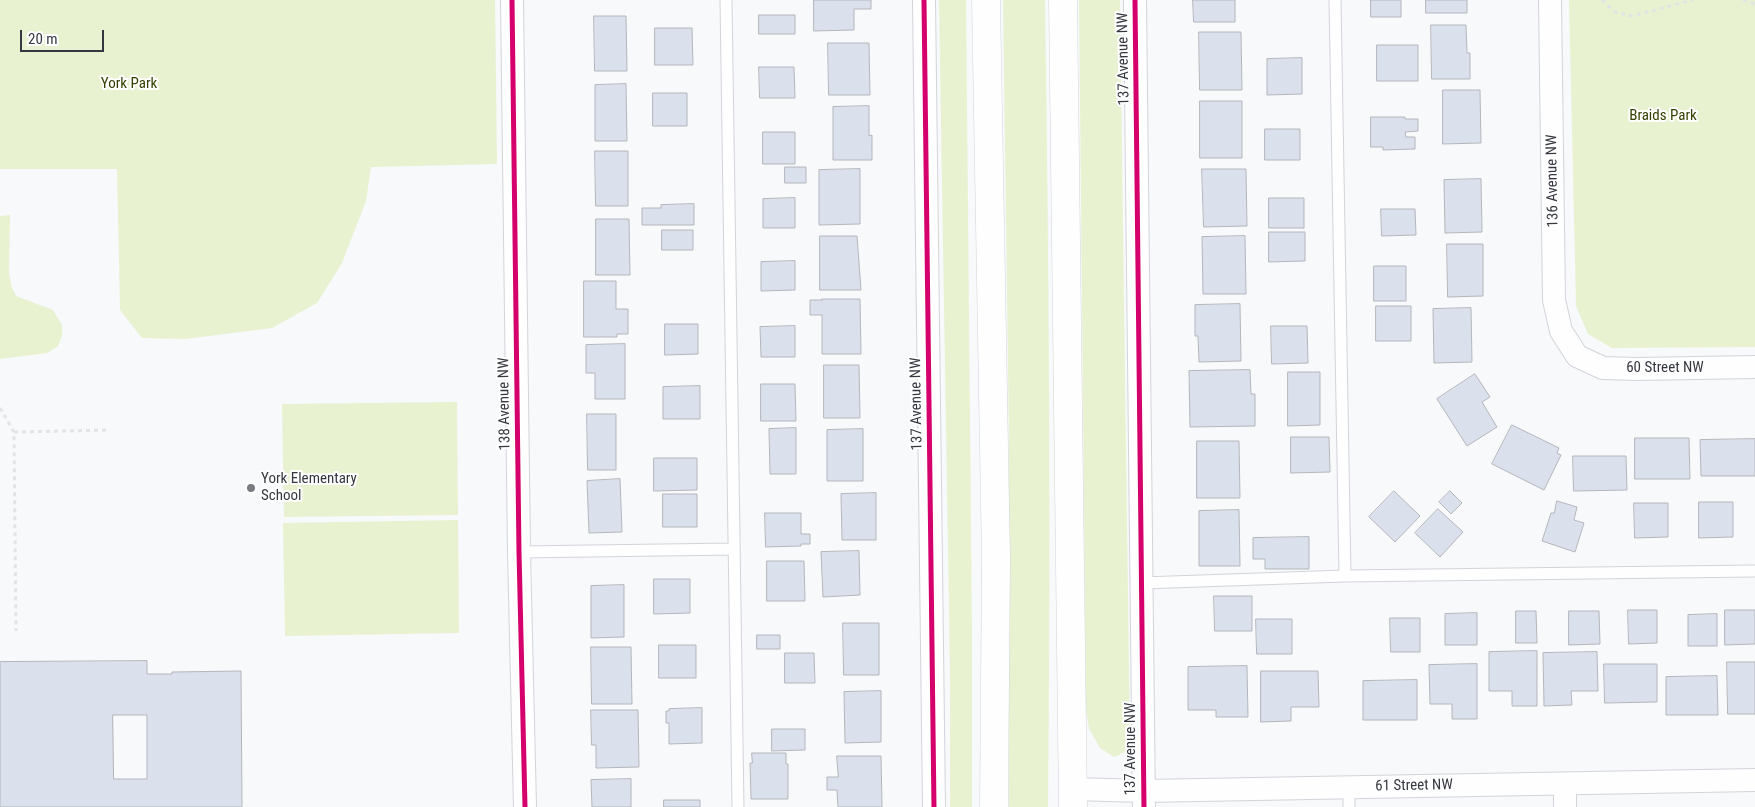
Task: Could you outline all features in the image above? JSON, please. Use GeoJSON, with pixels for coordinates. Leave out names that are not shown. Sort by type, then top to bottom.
{"type":"FeatureCollection","features":[{"type":"Feature","properties":{"kind":"main road"},"geometry":{"type":"LineString","coordinates":[[986,0],[996,559],[994,807]]}},
{"type":"Feature","properties":{"kind":"main road"},"geometry":{"type":"LineString","coordinates":[[1063,0],[1073,798]]}},
{"type":"Feature","properties":{"kind":"street","name":"138 Avenue NW"},"geometry":{"type":"LineString","coordinates":[[512,0],[525,807]]}},
{"type":"Feature","properties":{"kind":"street","name":"137 Avenue NW"},"geometry":{"type":"LineString","coordinates":[[924,0],[934,807]]}},
{"type":"Feature","properties":{"kind":"street","name":"137 Avenue NW"},"geometry":{"type":"LineString","coordinates":[[1136,0],[1144,799]]}},
{"type":"Feature","properties":{"kind":"street","name":"136 Avenue NW"},"geometry":{"type":"LineString","coordinates":[[1550,0],[1554,300],[1561,331],[1577,356]]}},
{"type":"Feature","properties":{"kind":"street","name":"60 Street NW"},"geometry":{"type":"LineString","coordinates":[[1577,356],[1603,368],[1755,367]]}},
{"type":"Feature","properties":{"kind":"street","name":"61 Street NW"},"geometry":{"type":"LineString","coordinates":[[1073,798],[1349,797],[1565,784],[1755,780]]}},
{"type":"Feature","properties":{"kind":"street"},"geometry":{"type":"LineString","coordinates":[[1564,807],[1565,784]]}},
{"type":"Feature","properties":{"kind":"lane"},"geometry":{"type":"LineString","coordinates":[[726,0],[738,807]]}},
{"type":"Feature","properties":{"kind":"lane"},"geometry":{"type":"LineString","coordinates":[[1335,0],[1345,576]]}},
{"type":"Feature","properties":{"kind":"lane"},"geometry":{"type":"LineString","coordinates":[[520,552],[733,548]]}},
{"type":"Feature","properties":{"kind":"lane"},"geometry":{"type":"LineString","coordinates":[[1142,583],[1345,576],[1755,571]]}},
{"type":"Feature","properties":{"kind":"path"},"geometry":{"type":"LineString","coordinates":[[1602,0],[1615,12],[1632,16],[1693,0]]}},
{"type":"Feature","properties":{"kind":"path"},"geometry":{"type":"LineString","coordinates":[[1743,0],[1755,4]]}},
{"type":"Feature","properties":{"kind":"path"},"geometry":{"type":"LineString","coordinates":[[0,408],[14,432],[16,631]]}},
{"type":"Feature","properties":{"kind":"path"},"geometry":{"type":"LineString","coordinates":[[14,432],[110,430]]}},
{"type":"Feature","properties":{"kind":"green space","name":"York Park"},"geometry":{"type":"Polygon","coordinates":[[[0,0],[495,0],[497,164],[371,167],[366,201],[342,263],[317,303],[272,328],[186,339],[142,338],[120,310],[117,169],[0,169],[0,0]]]}},
{"type":"Feature","properties":{"kind":"green space"},"geometry":{"type":"Polygon","coordinates":[[[939,0],[966,0],[972,807],[950,807],[950,671],[939,0]]]}},
{"type":"Feature","properties":{"kind":"green space"},"geometry":{"type":"Polygon","coordinates":[[[1003,0],[1045,0],[1049,403],[1048,807],[1009,807],[1009,440],[1003,0]]]}},
{"type":"Feature","properties":{"kind":"green space"},"geometry":{"type":"Polygon","coordinates":[[[1079,0],[1120,0],[1130,744],[1125,752],[1114,757],[1100,748],[1089,729],[1086,709],[1079,0]]]}},
{"type":"Feature","properties":{"kind":"green space","name":"Braids Park"},"geometry":{"type":"Polygon","coordinates":[[[1569,0],[1755,0],[1755,347],[1612,348],[1588,334],[1576,306],[1569,0]]]}},
{"type":"Feature","properties":{"kind":"green space"},"geometry":{"type":"Polygon","coordinates":[[[10,215],[9,273],[12,288],[16,296],[53,310],[62,325],[62,336],[58,346],[47,353],[0,359],[0,216],[10,215]]]}},
{"type":"Feature","properties":{"kind":"green space"},"geometry":{"type":"Polygon","coordinates":[[[457,402],[458,515],[284,517],[282,404],[457,402]]]}},
{"type":"Feature","properties":{"kind":"green space"},"geometry":{"type":"Polygon","coordinates":[[[458,520],[459,633],[285,636],[283,523],[458,520]]]}},
{"type":"Feature","properties":{"kind":"building"},"geometry":{"type":"Polygon","coordinates":[[[814,0],[871,0],[871,9],[854,9],[854,30],[814,31],[814,0]]]}},
{"type":"Feature","properties":{"kind":"building"},"geometry":{"type":"Polygon","coordinates":[[[1193,0],[1235,0],[1235,22],[1194,22],[1193,0]]]}},
{"type":"Feature","properties":{"kind":"building"},"geometry":{"type":"Polygon","coordinates":[[[1371,0],[1401,0],[1401,17],[1371,17],[1371,0]]]}},
{"type":"Feature","properties":{"kind":"building"},"geometry":{"type":"Polygon","coordinates":[[[1426,0],[1467,0],[1467,13],[1426,13],[1426,0]]]}},
{"type":"Feature","properties":{"kind":"building"},"geometry":{"type":"Polygon","coordinates":[[[759,15],[795,15],[795,34],[759,34],[759,15]]]}},
{"type":"Feature","properties":{"kind":"building"},"geometry":{"type":"Polygon","coordinates":[[[594,16],[626,16],[627,71],[595,71],[594,16]]]}},
{"type":"Feature","properties":{"kind":"building"},"geometry":{"type":"Polygon","coordinates":[[[1431,25],[1466,25],[1467,53],[1470,53],[1470,79],[1432,79],[1431,25]]]}},
{"type":"Feature","properties":{"kind":"building"},"geometry":{"type":"Polygon","coordinates":[[[655,28],[692,28],[693,65],[655,65],[655,28]]]}},
{"type":"Feature","properties":{"kind":"building"},"geometry":{"type":"Polygon","coordinates":[[[1199,32],[1241,32],[1242,90],[1200,90],[1199,32]]]}},
{"type":"Feature","properties":{"kind":"building"},"geometry":{"type":"Polygon","coordinates":[[[828,43],[869,43],[870,95],[829,95],[828,43]]]}},
{"type":"Feature","properties":{"kind":"building"},"geometry":{"type":"Polygon","coordinates":[[[1377,45],[1418,45],[1418,81],[1377,81],[1377,45]]]}},
{"type":"Feature","properties":{"kind":"building"},"geometry":{"type":"Polygon","coordinates":[[[1302,58],[1302,94],[1267,95],[1267,59],[1302,58]]]}},
{"type":"Feature","properties":{"kind":"building"},"geometry":{"type":"Polygon","coordinates":[[[759,67],[794,67],[795,98],[760,98],[759,67]]]}},
{"type":"Feature","properties":{"kind":"building"},"geometry":{"type":"Polygon","coordinates":[[[626,84],[627,141],[595,141],[595,85],[626,84]]]}},
{"type":"Feature","properties":{"kind":"building"},"geometry":{"type":"Polygon","coordinates":[[[1443,90],[1480,90],[1481,143],[1443,144],[1443,90]]]}},
{"type":"Feature","properties":{"kind":"building"},"geometry":{"type":"Polygon","coordinates":[[[653,93],[687,93],[687,126],[653,126],[653,93]]]}},
{"type":"Feature","properties":{"kind":"building"},"geometry":{"type":"Polygon","coordinates":[[[1200,101],[1242,101],[1242,158],[1200,158],[1200,101]]]}},
{"type":"Feature","properties":{"kind":"building"},"geometry":{"type":"Polygon","coordinates":[[[869,106],[869,136],[872,135],[872,160],[833,160],[833,107],[869,106]]]}},
{"type":"Feature","properties":{"kind":"building"},"geometry":{"type":"Polygon","coordinates":[[[1371,117],[1418,119],[1418,131],[1405,132],[1406,137],[1415,137],[1415,149],[1383,150],[1383,147],[1371,147],[1371,117]]]}},
{"type":"Feature","properties":{"kind":"building"},"geometry":{"type":"Polygon","coordinates":[[[1265,129],[1300,129],[1300,160],[1265,160],[1265,129]]]}},
{"type":"Feature","properties":{"kind":"building"},"geometry":{"type":"Polygon","coordinates":[[[763,132],[795,132],[795,164],[763,164],[763,132]]]}},
{"type":"Feature","properties":{"kind":"building"},"geometry":{"type":"Polygon","coordinates":[[[595,151],[628,151],[628,206],[596,206],[595,151]]]}},
{"type":"Feature","properties":{"kind":"building"},"geometry":{"type":"Polygon","coordinates":[[[785,167],[806,167],[806,183],[785,183],[785,167]]]}},
{"type":"Feature","properties":{"kind":"building"},"geometry":{"type":"Polygon","coordinates":[[[860,169],[860,224],[819,225],[819,170],[860,169]]]}},
{"type":"Feature","properties":{"kind":"building"},"geometry":{"type":"Polygon","coordinates":[[[1202,169],[1246,169],[1247,226],[1204,227],[1202,169]]]}},
{"type":"Feature","properties":{"kind":"building"},"geometry":{"type":"Polygon","coordinates":[[[1481,179],[1482,232],[1445,233],[1444,180],[1481,179]]]}},
{"type":"Feature","properties":{"kind":"building"},"geometry":{"type":"Polygon","coordinates":[[[795,198],[795,228],[763,228],[763,199],[795,198]]]}},
{"type":"Feature","properties":{"kind":"building"},"geometry":{"type":"Polygon","coordinates":[[[1269,198],[1304,198],[1304,228],[1269,228],[1269,198]]]}},
{"type":"Feature","properties":{"kind":"building"},"geometry":{"type":"Polygon","coordinates":[[[694,204],[694,225],[642,225],[642,208],[661,208],[661,205],[694,204]]]}},
{"type":"Feature","properties":{"kind":"building"},"geometry":{"type":"Polygon","coordinates":[[[1381,209],[1415,209],[1416,235],[1382,236],[1381,209]]]}},
{"type":"Feature","properties":{"kind":"building"},"geometry":{"type":"Polygon","coordinates":[[[596,219],[629,219],[630,275],[596,275],[596,219]]]}},
{"type":"Feature","properties":{"kind":"building"},"geometry":{"type":"Polygon","coordinates":[[[662,230],[693,230],[693,250],[662,250],[662,230]]]}},
{"type":"Feature","properties":{"kind":"building"},"geometry":{"type":"Polygon","coordinates":[[[1269,232],[1305,232],[1305,261],[1269,262],[1269,232]]]}},
{"type":"Feature","properties":{"kind":"building"},"geometry":{"type":"Polygon","coordinates":[[[820,236],[857,236],[861,290],[820,290],[820,236]]]}},
{"type":"Feature","properties":{"kind":"building"},"geometry":{"type":"Polygon","coordinates":[[[1245,236],[1246,294],[1203,294],[1202,237],[1245,236]]]}},
{"type":"Feature","properties":{"kind":"building"},"geometry":{"type":"Polygon","coordinates":[[[1447,244],[1483,244],[1483,296],[1448,297],[1447,244]]]}},
{"type":"Feature","properties":{"kind":"building"},"geometry":{"type":"Polygon","coordinates":[[[795,261],[795,290],[761,291],[761,262],[795,261]]]}},
{"type":"Feature","properties":{"kind":"building"},"geometry":{"type":"Polygon","coordinates":[[[1374,266],[1406,266],[1406,301],[1374,301],[1374,266]]]}},
{"type":"Feature","properties":{"kind":"building"},"geometry":{"type":"Polygon","coordinates":[[[584,281],[616,281],[616,309],[628,309],[628,334],[617,334],[617,337],[584,337],[584,281]]]}},
{"type":"Feature","properties":{"kind":"building"},"geometry":{"type":"Polygon","coordinates":[[[860,299],[861,354],[822,354],[822,315],[810,315],[810,300],[860,299]]]}},
{"type":"Feature","properties":{"kind":"building"},"geometry":{"type":"Polygon","coordinates":[[[1240,304],[1241,361],[1199,362],[1198,336],[1195,336],[1195,305],[1240,304]]]}},
{"type":"Feature","properties":{"kind":"building"},"geometry":{"type":"Polygon","coordinates":[[[1376,306],[1411,306],[1411,341],[1376,341],[1376,306]]]}},
{"type":"Feature","properties":{"kind":"building"},"geometry":{"type":"Polygon","coordinates":[[[1471,308],[1472,362],[1434,363],[1433,309],[1471,308]]]}},
{"type":"Feature","properties":{"kind":"building"},"geometry":{"type":"Polygon","coordinates":[[[665,324],[698,324],[698,354],[665,355],[665,324]]]}},
{"type":"Feature","properties":{"kind":"building"},"geometry":{"type":"Polygon","coordinates":[[[795,326],[795,357],[761,357],[760,327],[795,326]]]}},
{"type":"Feature","properties":{"kind":"building"},"geometry":{"type":"Polygon","coordinates":[[[1271,326],[1307,326],[1308,363],[1272,364],[1271,326]]]}},
{"type":"Feature","properties":{"kind":"building"},"geometry":{"type":"Polygon","coordinates":[[[625,344],[625,399],[595,399],[595,373],[586,373],[586,345],[625,344]]]}},
{"type":"Feature","properties":{"kind":"building"},"geometry":{"type":"Polygon","coordinates":[[[824,365],[859,365],[860,418],[824,418],[824,365]]]}},
{"type":"Feature","properties":{"kind":"building"},"geometry":{"type":"Polygon","coordinates":[[[1250,370],[1251,394],[1255,394],[1255,426],[1190,427],[1189,371],[1250,370]]]}},
{"type":"Feature","properties":{"kind":"building"},"geometry":{"type":"Polygon","coordinates":[[[1288,372],[1320,372],[1320,425],[1288,426],[1288,372]]]}},
{"type":"Feature","properties":{"kind":"building"},"geometry":{"type":"Polygon","coordinates":[[[1475,374],[1490,397],[1482,402],[1497,427],[1467,446],[1437,399],[1475,374]]]}},
{"type":"Feature","properties":{"kind":"building"},"geometry":{"type":"Polygon","coordinates":[[[761,384],[795,384],[796,421],[761,421],[761,384]]]}},
{"type":"Feature","properties":{"kind":"building"},"geometry":{"type":"Polygon","coordinates":[[[700,386],[700,419],[663,419],[663,387],[700,386]]]}},
{"type":"Feature","properties":{"kind":"building"},"geometry":{"type":"Polygon","coordinates":[[[587,414],[616,414],[616,470],[588,470],[587,414]]]}},
{"type":"Feature","properties":{"kind":"building"},"geometry":{"type":"Polygon","coordinates":[[[1512,425],[1559,448],[1557,453],[1561,455],[1544,490],[1492,464],[1512,425]]]}},
{"type":"Feature","properties":{"kind":"building"},"geometry":{"type":"Polygon","coordinates":[[[796,428],[796,474],[770,474],[769,429],[796,428]]]}},
{"type":"Feature","properties":{"kind":"building"},"geometry":{"type":"Polygon","coordinates":[[[863,429],[863,481],[827,481],[827,430],[863,429]]]}},
{"type":"Feature","properties":{"kind":"building"},"geometry":{"type":"Polygon","coordinates":[[[1291,437],[1329,437],[1330,472],[1291,473],[1291,437]]]}},
{"type":"Feature","properties":{"kind":"building"},"geometry":{"type":"Polygon","coordinates":[[[1635,438],[1689,438],[1690,479],[1635,479],[1635,438]]]}},
{"type":"Feature","properties":{"kind":"building"},"geometry":{"type":"Polygon","coordinates":[[[1755,439],[1755,476],[1701,476],[1700,440],[1755,439]]]}},
{"type":"Feature","properties":{"kind":"building"},"geometry":{"type":"Polygon","coordinates":[[[1197,441],[1239,441],[1240,498],[1197,498],[1197,441]]]}},
{"type":"Feature","properties":{"kind":"building"},"geometry":{"type":"Polygon","coordinates":[[[1573,456],[1626,456],[1627,490],[1574,491],[1573,456]]]}},
{"type":"Feature","properties":{"kind":"building"},"geometry":{"type":"Polygon","coordinates":[[[654,458],[697,458],[697,490],[654,491],[654,458]]]}},
{"type":"Feature","properties":{"kind":"building"},"geometry":{"type":"Polygon","coordinates":[[[620,479],[622,532],[589,533],[587,481],[620,479]]]}},
{"type":"Feature","properties":{"kind":"building"},"geometry":{"type":"Polygon","coordinates":[[[1394,491],[1420,516],[1395,542],[1369,517],[1394,491]]]}},
{"type":"Feature","properties":{"kind":"building"},"geometry":{"type":"Polygon","coordinates":[[[1450,491],[1462,503],[1451,514],[1439,502],[1450,491]]]}},
{"type":"Feature","properties":{"kind":"building"},"geometry":{"type":"Polygon","coordinates":[[[876,493],[876,540],[842,540],[841,494],[876,493]]]}},
{"type":"Feature","properties":{"kind":"building"},"geometry":{"type":"Polygon","coordinates":[[[663,494],[697,494],[697,527],[663,527],[663,494]]]}},
{"type":"Feature","properties":{"kind":"building"},"geometry":{"type":"Polygon","coordinates":[[[1557,501],[1577,507],[1574,520],[1584,523],[1575,552],[1542,541],[1557,501]]]}},
{"type":"Feature","properties":{"kind":"building"},"geometry":{"type":"Polygon","coordinates":[[[1699,502],[1733,502],[1733,537],[1699,538],[1699,502]]]}},
{"type":"Feature","properties":{"kind":"building"},"geometry":{"type":"Polygon","coordinates":[[[1634,503],[1668,503],[1668,537],[1635,538],[1634,503]]]}},
{"type":"Feature","properties":{"kind":"building"},"geometry":{"type":"Polygon","coordinates":[[[1438,509],[1463,532],[1440,557],[1415,533],[1438,509]]]}},
{"type":"Feature","properties":{"kind":"building"},"geometry":{"type":"Polygon","coordinates":[[[1239,510],[1240,566],[1199,566],[1199,511],[1239,510]]]}},
{"type":"Feature","properties":{"kind":"building"},"geometry":{"type":"Polygon","coordinates":[[[765,513],[801,513],[801,534],[810,534],[810,544],[766,547],[765,513]]]}},
{"type":"Feature","properties":{"kind":"building"},"geometry":{"type":"Polygon","coordinates":[[[1309,537],[1309,569],[1265,569],[1265,559],[1253,559],[1253,538],[1309,537]]]}},
{"type":"Feature","properties":{"kind":"building"},"geometry":{"type":"Polygon","coordinates":[[[859,551],[860,595],[823,597],[821,552],[859,551]]]}},
{"type":"Feature","properties":{"kind":"building"},"geometry":{"type":"Polygon","coordinates":[[[767,561],[804,561],[805,601],[767,601],[767,561]]]}},
{"type":"Feature","properties":{"kind":"building"},"geometry":{"type":"Polygon","coordinates":[[[654,579],[690,579],[690,613],[654,614],[654,579]]]}},
{"type":"Feature","properties":{"kind":"building"},"geometry":{"type":"Polygon","coordinates":[[[624,585],[624,637],[591,638],[591,586],[624,585]]]}},
{"type":"Feature","properties":{"kind":"building"},"geometry":{"type":"Polygon","coordinates":[[[1214,596],[1252,596],[1252,631],[1215,631],[1214,596]]]}},
{"type":"Feature","properties":{"kind":"building"},"geometry":{"type":"Polygon","coordinates":[[[1628,610],[1657,610],[1657,643],[1629,644],[1628,610]]]}},
{"type":"Feature","properties":{"kind":"building"},"geometry":{"type":"Polygon","coordinates":[[[1725,610],[1755,610],[1755,644],[1725,645],[1725,610]]]}},
{"type":"Feature","properties":{"kind":"building"},"geometry":{"type":"Polygon","coordinates":[[[1516,611],[1536,611],[1537,643],[1516,643],[1516,611]]]}},
{"type":"Feature","properties":{"kind":"building"},"geometry":{"type":"Polygon","coordinates":[[[1569,611],[1599,611],[1600,644],[1569,645],[1569,611]]]}},
{"type":"Feature","properties":{"kind":"building"},"geometry":{"type":"Polygon","coordinates":[[[1477,613],[1477,645],[1445,645],[1445,614],[1477,613]]]}},
{"type":"Feature","properties":{"kind":"building"},"geometry":{"type":"Polygon","coordinates":[[[1717,614],[1717,646],[1688,646],[1688,615],[1717,614]]]}},
{"type":"Feature","properties":{"kind":"building"},"geometry":{"type":"Polygon","coordinates":[[[1390,618],[1420,618],[1420,652],[1391,652],[1390,618]]]}},
{"type":"Feature","properties":{"kind":"building"},"geometry":{"type":"Polygon","coordinates":[[[1256,619],[1292,619],[1292,654],[1257,654],[1256,619]]]}},
{"type":"Feature","properties":{"kind":"building"},"geometry":{"type":"Polygon","coordinates":[[[843,623],[879,623],[879,675],[844,675],[843,623]]]}},
{"type":"Feature","properties":{"kind":"building"},"geometry":{"type":"Polygon","coordinates":[[[757,635],[780,635],[780,649],[757,649],[757,635]]]}},
{"type":"Feature","properties":{"kind":"building"},"geometry":{"type":"Polygon","coordinates":[[[659,645],[696,645],[696,678],[659,678],[659,645]]]}},
{"type":"Feature","properties":{"kind":"building"},"geometry":{"type":"Polygon","coordinates":[[[591,647],[631,647],[632,704],[592,704],[591,647]]]}},
{"type":"Feature","properties":{"kind":"building"},"geometry":{"type":"Polygon","coordinates":[[[1537,651],[1537,706],[1512,706],[1512,691],[1489,691],[1489,652],[1537,651]]]}},
{"type":"Feature","properties":{"kind":"building"},"geometry":{"type":"Polygon","coordinates":[[[1597,652],[1598,691],[1571,691],[1572,705],[1544,706],[1543,653],[1597,652]]]}},
{"type":"Feature","properties":{"kind":"building"},"geometry":{"type":"Polygon","coordinates":[[[785,653],[814,653],[815,683],[785,683],[785,653]]]}},
{"type":"Feature","properties":{"kind":"building"},"geometry":{"type":"Polygon","coordinates":[[[147,661],[147,674],[241,671],[242,807],[0,807],[0,662],[147,661]],[[113,715],[114,779],[147,779],[147,715],[113,715]]]}},
{"type":"Feature","properties":{"kind":"building"},"geometry":{"type":"Polygon","coordinates":[[[1727,662],[1755,662],[1755,714],[1728,714],[1727,662]]]}},
{"type":"Feature","properties":{"kind":"building"},"geometry":{"type":"Polygon","coordinates":[[[1477,664],[1477,719],[1452,719],[1452,704],[1430,704],[1429,665],[1477,664]]]}},
{"type":"Feature","properties":{"kind":"building"},"geometry":{"type":"Polygon","coordinates":[[[1604,664],[1657,664],[1657,702],[1605,703],[1604,664]]]}},
{"type":"Feature","properties":{"kind":"building"},"geometry":{"type":"Polygon","coordinates":[[[1247,666],[1248,717],[1216,717],[1216,710],[1188,710],[1188,667],[1247,666]]]}},
{"type":"Feature","properties":{"kind":"building"},"geometry":{"type":"Polygon","coordinates":[[[1261,671],[1318,671],[1319,707],[1291,707],[1291,721],[1261,722],[1261,671]]]}},
{"type":"Feature","properties":{"kind":"building"},"geometry":{"type":"Polygon","coordinates":[[[1717,676],[1718,715],[1666,715],[1666,677],[1717,676]]]}},
{"type":"Feature","properties":{"kind":"building"},"geometry":{"type":"Polygon","coordinates":[[[1417,680],[1417,720],[1363,720],[1363,681],[1417,680]]]}},
{"type":"Feature","properties":{"kind":"building"},"geometry":{"type":"Polygon","coordinates":[[[881,691],[881,742],[845,743],[844,692],[881,691]]]}},
{"type":"Feature","properties":{"kind":"building"},"geometry":{"type":"Polygon","coordinates":[[[702,708],[702,743],[669,744],[669,723],[666,723],[666,711],[669,711],[669,709],[702,708]]]}},
{"type":"Feature","properties":{"kind":"building"},"geometry":{"type":"Polygon","coordinates":[[[591,710],[638,710],[639,767],[596,768],[596,745],[592,745],[591,710]]]}},
{"type":"Feature","properties":{"kind":"building"},"geometry":{"type":"Polygon","coordinates":[[[772,729],[805,729],[805,750],[772,751],[772,729]]]}},
{"type":"Feature","properties":{"kind":"building"},"geometry":{"type":"Polygon","coordinates":[[[752,753],[786,753],[786,764],[788,764],[788,799],[751,799],[750,763],[752,763],[752,753]]]}},
{"type":"Feature","properties":{"kind":"building"},"geometry":{"type":"Polygon","coordinates":[[[837,756],[881,756],[882,807],[838,807],[837,790],[827,790],[827,777],[838,777],[837,756]]]}},
{"type":"Feature","properties":{"kind":"building"},"geometry":{"type":"Polygon","coordinates":[[[631,779],[631,807],[592,807],[591,780],[631,779]]]}},
{"type":"Feature","properties":{"kind":"building"},"geometry":{"type":"Polygon","coordinates":[[[664,800],[700,800],[700,807],[664,807],[664,800]]]}},
{"type":"Feature","properties":{"kind":"cycle path"},"geometry":{"type":"LineString","coordinates":[[512,0],[519,552],[525,807]]}},
{"type":"Feature","properties":{"kind":"cycle path"},"geometry":{"type":"LineString","coordinates":[[924,0],[934,807]]}},
{"type":"Feature","properties":{"kind":"cycle path"},"geometry":{"type":"LineString","coordinates":[[1135,0],[1144,807]]}},
{"type":"Feature","properties":{"kind":"place","name":"York Elementary School"},"geometry":{"type":"Point","coordinates":[251,488]}}]}
